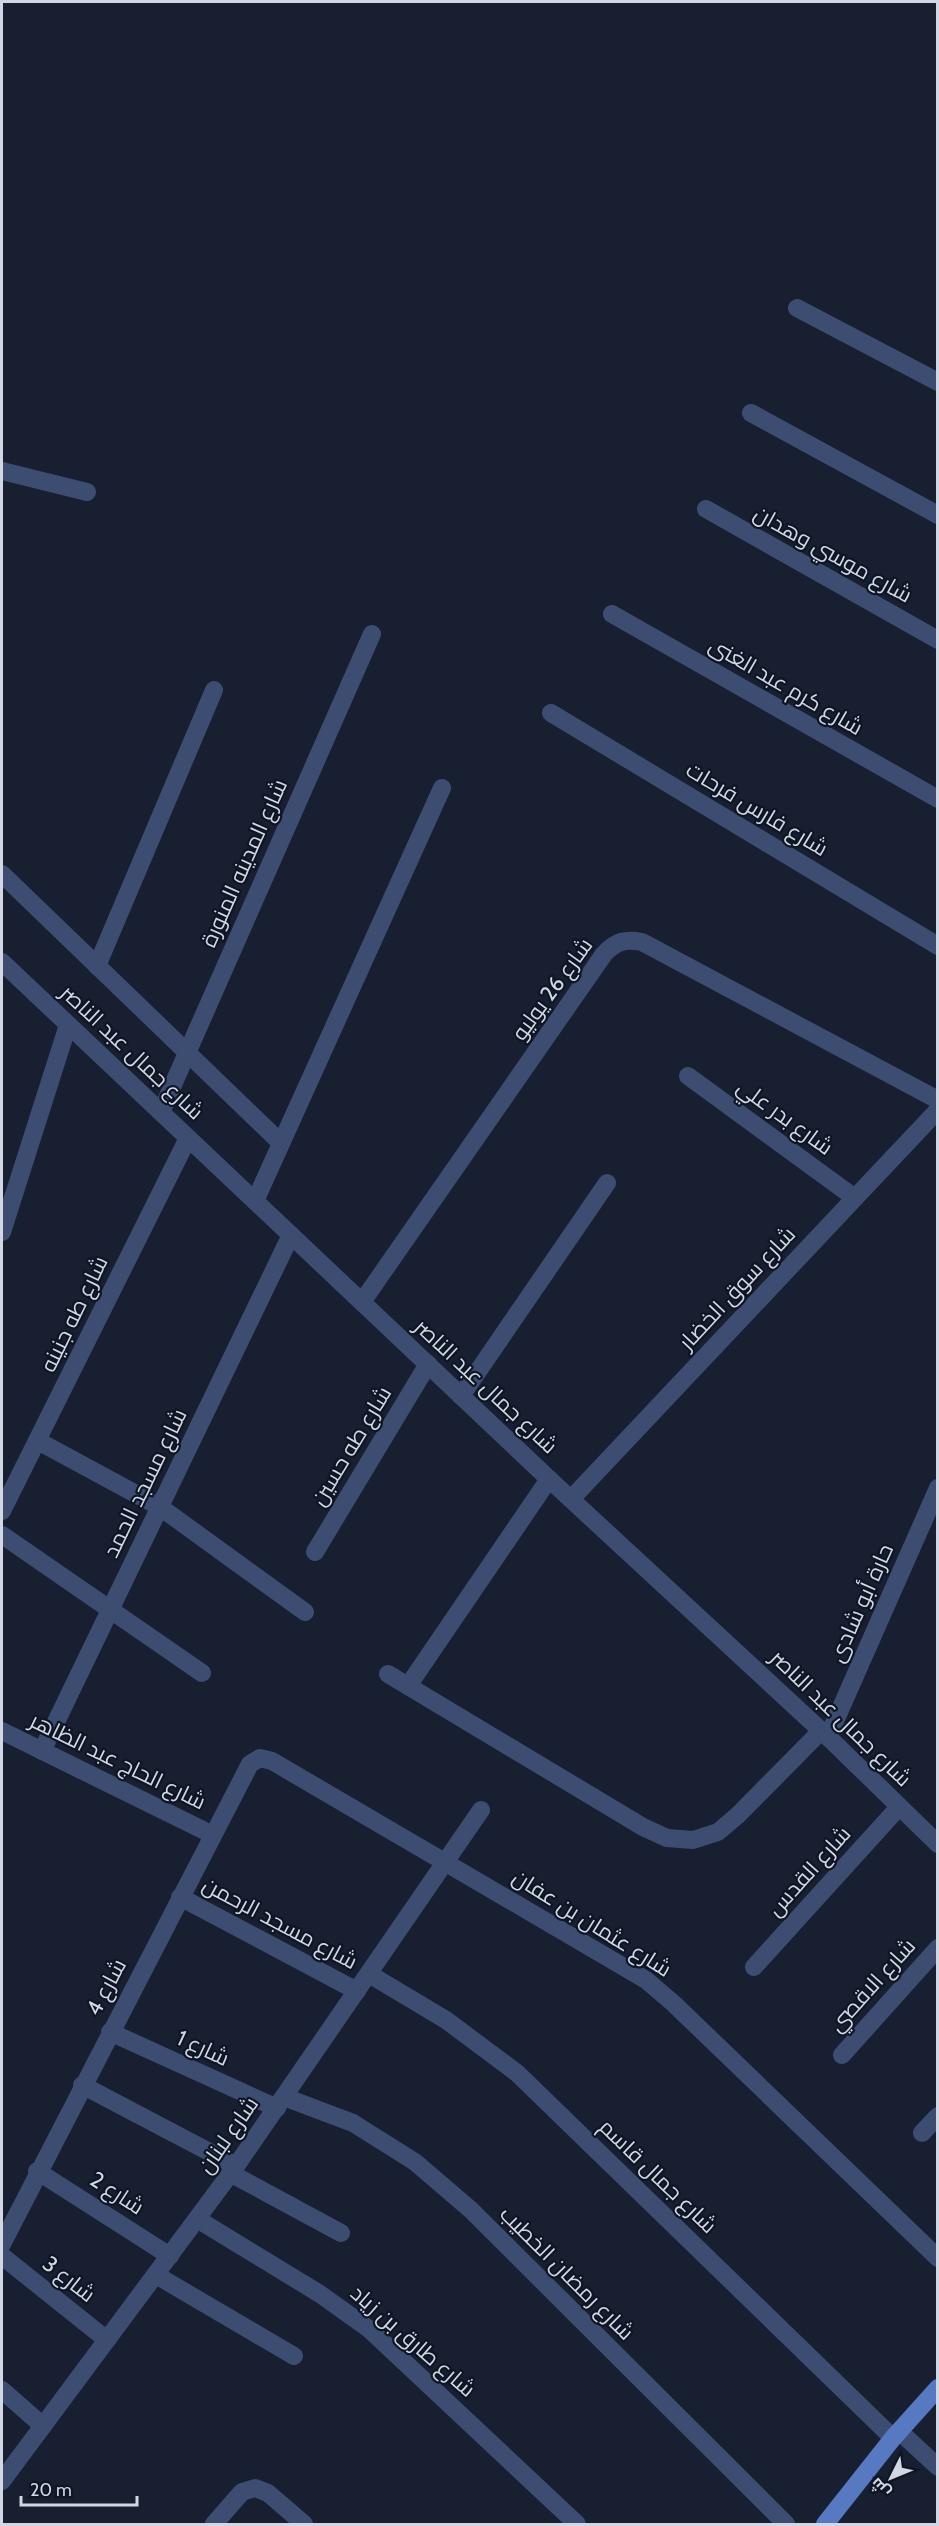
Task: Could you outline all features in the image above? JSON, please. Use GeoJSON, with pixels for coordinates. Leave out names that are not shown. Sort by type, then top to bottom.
{"type":"FeatureCollection","features":[{"type":"Feature","properties":{"kind":"main road"},"geometry":{"type":"LineString","coordinates":[[825,2524],[896,2435],[938,2388]]}},
{"type":"Feature","properties":{"kind":"street"},"geometry":{"type":"LineString","coordinates":[[797,308],[938,382]]}},
{"type":"Feature","properties":{"kind":"street"},"geometry":{"type":"LineString","coordinates":[[751,413],[938,515]]}},
{"type":"Feature","properties":{"kind":"street"},"geometry":{"type":"LineString","coordinates":[[2,471],[87,492]]}},
{"type":"Feature","properties":{"kind":"street","name":"شارع موسي وهدان"},"geometry":{"type":"LineString","coordinates":[[706,509],[938,640]]}},
{"type":"Feature","properties":{"kind":"street","name":"شارع كرم عبد الغنى"},"geometry":{"type":"LineString","coordinates":[[612,614],[938,800]]}},
{"type":"Feature","properties":{"kind":"street","name":"شارع المدينه المنورة"},"geometry":{"type":"LineString","coordinates":[[160,1112],[372,634]]}},
{"type":"Feature","properties":{"kind":"street"},"geometry":{"type":"LineString","coordinates":[[97,966],[214,690]]}},
{"type":"Feature","properties":{"kind":"street","name":"شارع فارس فرحات"},"geometry":{"type":"LineString","coordinates":[[551,712],[938,946]]}},
{"type":"Feature","properties":{"kind":"street"},"geometry":{"type":"LineString","coordinates":[[255,1201],[442,788]]}},
{"type":"Feature","properties":{"kind":"street","name":"شارع جمال عبد الناصر"},"geometry":{"type":"LineString","coordinates":[[2,874],[281,1143]]}},
{"type":"Feature","properties":{"kind":"street","name":"شارع 26 يوليو"},"geometry":{"type":"LineString","coordinates":[[362,1302],[604,954],[614,943],[628,939],[642,942],[938,1100]]}},
{"type":"Feature","properties":{"kind":"street","name":"شارع جمال عبد الناصر"},"geometry":{"type":"LineString","coordinates":[[2,962],[549,1479],[825,1734],[938,1844]]}},
{"type":"Feature","properties":{"kind":"street"},"geometry":{"type":"LineString","coordinates":[[2,1233],[68,1025]]}},
{"type":"Feature","properties":{"kind":"street","name":"شارع بدر علي"},"geometry":{"type":"LineString","coordinates":[[688,1076],[855,1198]]}},
{"type":"Feature","properties":{"kind":"street","name":"شارع سوق الخضار"},"geometry":{"type":"LineString","coordinates":[[571,1499],[938,1110]]}},
{"type":"Feature","properties":{"kind":"street","name":"شارع طه جنينه"},"geometry":{"type":"LineString","coordinates":[[2,1511],[188,1138]]}},
{"type":"Feature","properties":{"kind":"street"},"geometry":{"type":"LineString","coordinates":[[461,1396],[607,1183]]}},
{"type":"Feature","properties":{"kind":"street","name":"شارع مسجد الحمد"},"geometry":{"type":"LineString","coordinates":[[42,1751],[291,1235]]}},
{"type":"Feature","properties":{"kind":"street","name":"شارع طه حسين"},"geometry":{"type":"LineString","coordinates":[[315,1552],[428,1364]]}},
{"type":"Feature","properties":{"kind":"street"},"geometry":{"type":"LineString","coordinates":[[38,1441],[160,1507],[305,1612]]}},
{"type":"Feature","properties":{"kind":"street"},"geometry":{"type":"LineString","coordinates":[[408,1686],[549,1479]]}},
{"type":"Feature","properties":{"kind":"street","name":"حارة أبو شادى"},"geometry":{"type":"LineString","coordinates":[[825,1734],[931,1518],[938,1488]]}},
{"type":"Feature","properties":{"kind":"street"},"geometry":{"type":"LineString","coordinates":[[2,1535],[202,1673]]}},
{"type":"Feature","properties":{"kind":"street"},"geometry":{"type":"LineString","coordinates":[[388,1674],[643,1827],[667,1838],[693,1840],[718,1832],[825,1734]]}},
{"type":"Feature","properties":{"kind":"street","name":"شارع الحاج عبد الظاهر"},"geometry":{"type":"LineString","coordinates":[[2,1731],[213,1835]]}},
{"type":"Feature","properties":{"kind":"street","name":"شارع 4"},"geometry":{"type":"LineString","coordinates":[[2,2244],[37,2171],[250,1764],[260,1758]]}},
{"type":"Feature","properties":{"kind":"street","name":"شارع عثمان بن عفان"},"geometry":{"type":"LineString","coordinates":[[260,1758],[266,1758],[631,1970],[660,1990],[938,2258]]}},
{"type":"Feature","properties":{"kind":"street","name":"شارع القدس"},"geometry":{"type":"LineString","coordinates":[[754,1967],[899,1807]]}},
{"type":"Feature","properties":{"kind":"street","name":"شارع لبنان"},"geometry":{"type":"LineString","coordinates":[[2,2481],[233,2169],[482,1810]]}},
{"type":"Feature","properties":{"kind":"street","name":"شارع مسجد الرحمن"},"geometry":{"type":"LineString","coordinates":[[180,1897],[357,1991]]}},
{"type":"Feature","properties":{"kind":"street","name":"شارع الاقصي"},"geometry":{"type":"LineString","coordinates":[[842,2055],[938,1948]]}},
{"type":"Feature","properties":{"kind":"street","name":"شارع جمال قاسم"},"geometry":{"type":"LineString","coordinates":[[369,1974],[446,2020],[517,2073],[896,2435],[938,2467]]}},
{"type":"Feature","properties":{"kind":"street","name":"شارع 1"},"geometry":{"type":"LineString","coordinates":[[110,2032],[280,2102]]}},
{"type":"Feature","properties":{"kind":"street"},"geometry":{"type":"LineString","coordinates":[[82,2085],[233,2169],[341,2233]]}},
{"type":"Feature","properties":{"kind":"street","name":"شارع رمضان الخطيب"},"geometry":{"type":"LineString","coordinates":[[280,2102],[353,2124],[415,2162],[471,2210],[786,2524]]}},
{"type":"Feature","properties":{"kind":"street"},"geometry":{"type":"LineString","coordinates":[[922,2133],[938,2116]]}},
{"type":"Feature","properties":{"kind":"street","name":"شارع 2"},"geometry":{"type":"LineString","coordinates":[[37,2171],[170,2256]]}},
{"type":"Feature","properties":{"kind":"street","name":"شارع طارق بن زياد"},"geometry":{"type":"LineString","coordinates":[[197,2219],[320,2294],[369,2329],[577,2524]]}},
{"type":"Feature","properties":{"kind":"street","name":"شارع 3"},"geometry":{"type":"LineString","coordinates":[[2,2256],[107,2340]]}},
{"type":"Feature","properties":{"kind":"street"},"geometry":{"type":"LineString","coordinates":[[156,2275],[294,2356]]}},
{"type":"Feature","properties":{"kind":"street"},"geometry":{"type":"LineString","coordinates":[[2,2390],[42,2426]]}},
{"type":"Feature","properties":{"kind":"street"},"geometry":{"type":"LineString","coordinates":[[214,2524],[242,2492],[255,2488],[268,2493],[304,2524]]}}]}
